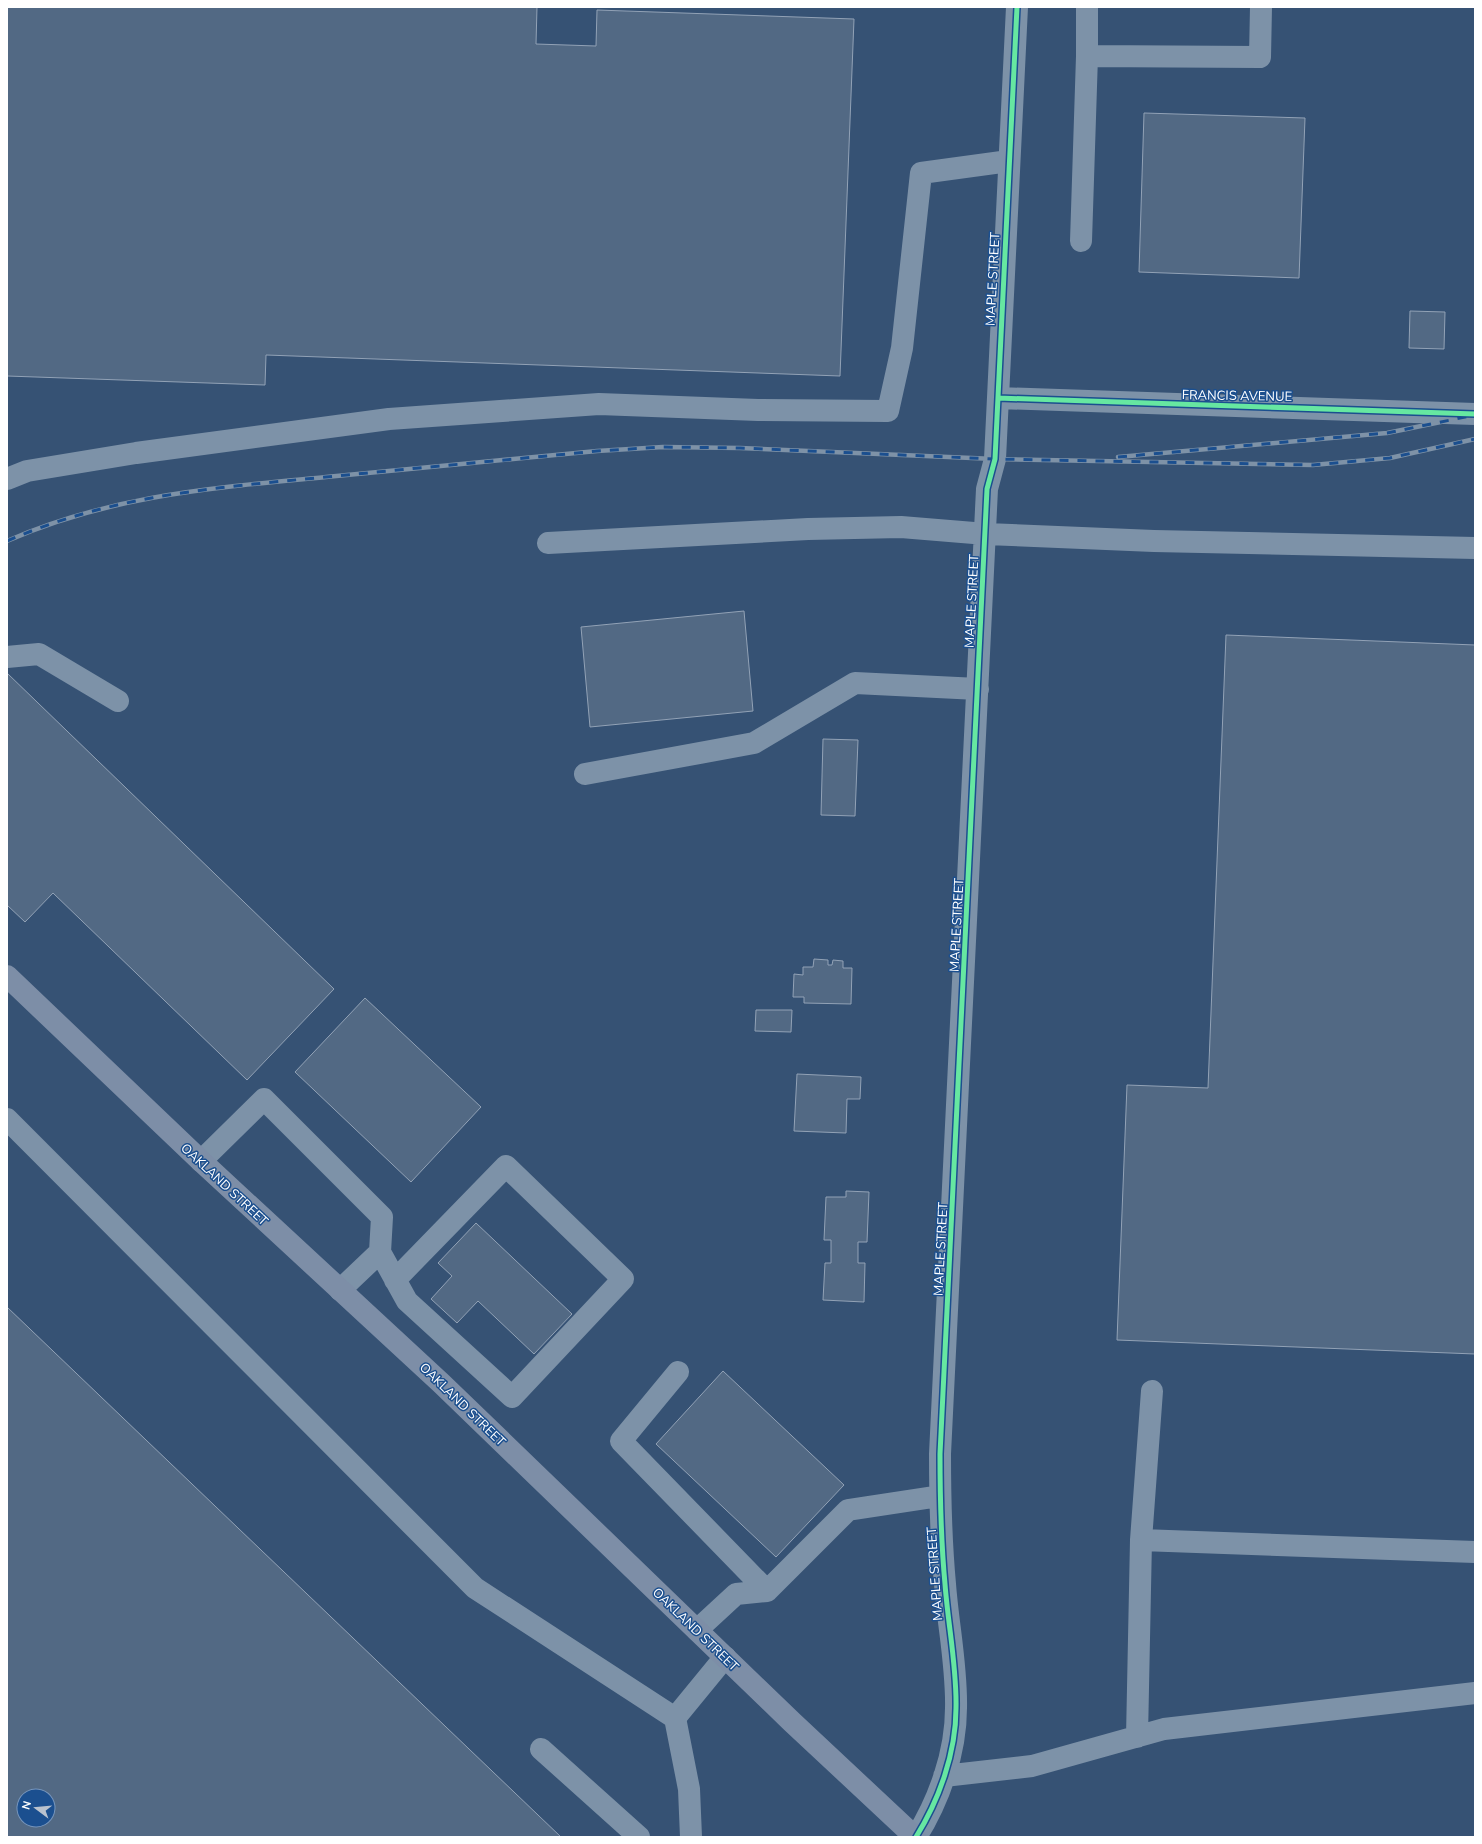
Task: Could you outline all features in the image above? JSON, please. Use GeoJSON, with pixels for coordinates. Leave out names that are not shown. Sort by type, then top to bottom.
{"type":"FeatureCollection","features":[{"type":"Feature","properties":{"kind":"main road","name":"OAKLAND STREET"},"geometry":{"type":"LineString","coordinates":[[7,976],[201,1161],[442,1383],[792,1722],[916,1837]]}},
{"type":"Feature","properties":{"kind":"street","name":"MAPLE STREET"},"geometry":{"type":"LineString","coordinates":[[916,1837],[928,1818],[941,1788],[954,1738],[956,1708],[944,1582],[940,1496],[987,489],[995,459],[1017,7]]}},
{"type":"Feature","properties":{"kind":"street"},"geometry":{"type":"LineString","coordinates":[[1081,241],[1087,56],[1087,7]]}},
{"type":"Feature","properties":{"kind":"street"},"geometry":{"type":"LineString","coordinates":[[1087,56],[1260,56],[1261,7]]}},
{"type":"Feature","properties":{"kind":"street"},"geometry":{"type":"LineString","coordinates":[[7,480],[27,471],[128,455],[390,419],[599,404],[758,410],[888,411],[902,348],[921,173],[1009,161]]}},
{"type":"Feature","properties":{"kind":"street","name":"FRANCIS AVENUE"},"geometry":{"type":"LineString","coordinates":[[998,398],[1475,414]]}},
{"type":"Feature","properties":{"kind":"street"},"geometry":{"type":"LineString","coordinates":[[548,543],[832,528],[901,527],[986,534],[1154,541],[1475,548]]}},
{"type":"Feature","properties":{"kind":"street"},"geometry":{"type":"LineString","coordinates":[[7,657],[40,654],[118,701]]}},
{"type":"Feature","properties":{"kind":"street"},"geometry":{"type":"LineString","coordinates":[[585,774],[754,743],[855,683],[978,689]]}},
{"type":"Feature","properties":{"kind":"street"},"geometry":{"type":"LineString","coordinates":[[201,1161],[264,1100],[382,1217],[380,1252],[407,1302],[512,1397],[624,1279],[506,1166],[396,1280]]}},
{"type":"Feature","properties":{"kind":"street"},"geometry":{"type":"LineString","coordinates":[[7,1119],[475,1588],[674,1718],[689,1788],[691,1837]]}},
{"type":"Feature","properties":{"kind":"street"},"geometry":{"type":"LineString","coordinates":[[340,1290],[380,1252]]}},
{"type":"Feature","properties":{"kind":"street"},"geometry":{"type":"LineString","coordinates":[[678,1372],[621,1441],[767,1591]]}},
{"type":"Feature","properties":{"kind":"street"},"geometry":{"type":"LineString","coordinates":[[1137,1737],[1141,1540],[1152,1391]]}},
{"type":"Feature","properties":{"kind":"street"},"geometry":{"type":"LineString","coordinates":[[697,1630],[736,1594],[767,1591],[848,1510],[940,1496]]}},
{"type":"Feature","properties":{"kind":"street"},"geometry":{"type":"LineString","coordinates":[[1141,1540],[1475,1552]]}},
{"type":"Feature","properties":{"kind":"street"},"geometry":{"type":"LineString","coordinates":[[674,1718],[725,1657]]}},
{"type":"Feature","properties":{"kind":"street"},"geometry":{"type":"LineString","coordinates":[[944,1776],[1032,1766],[1164,1729],[1475,1693]]}},
{"type":"Feature","properties":{"kind":"street"},"geometry":{"type":"LineString","coordinates":[[541,1749],[639,1837]]}},
{"type":"Feature","properties":{"kind":"building"},"geometry":{"type":"Polygon","coordinates":[[[7,7],[537,7],[536,44],[596,46],[597,10],[854,19],[840,376],[266,355],[265,385],[7,376],[7,7]]]}},
{"type":"Feature","properties":{"kind":"building"},"geometry":{"type":"Polygon","coordinates":[[[1144,113],[1305,118],[1299,278],[1139,272],[1144,113]]]}},
{"type":"Feature","properties":{"kind":"building"},"geometry":{"type":"Polygon","coordinates":[[[1410,311],[1445,312],[1444,349],[1409,348],[1410,311]]]}},
{"type":"Feature","properties":{"kind":"building"},"geometry":{"type":"Polygon","coordinates":[[[744,611],[753,711],[590,727],[581,627],[744,611]]]}},
{"type":"Feature","properties":{"kind":"building"},"geometry":{"type":"Polygon","coordinates":[[[1226,635],[1475,645],[1475,1354],[1117,1340],[1127,1085],[1208,1088],[1226,635]]]}},
{"type":"Feature","properties":{"kind":"building"},"geometry":{"type":"Polygon","coordinates":[[[7,673],[334,989],[247,1080],[53,893],[25,922],[7,905],[7,673]]]}},
{"type":"Feature","properties":{"kind":"building"},"geometry":{"type":"Polygon","coordinates":[[[823,739],[858,740],[855,816],[821,815],[823,739]]]}},
{"type":"Feature","properties":{"kind":"building"},"geometry":{"type":"Polygon","coordinates":[[[814,959],[828,960],[828,965],[832,965],[833,960],[843,961],[843,968],[852,968],[851,1004],[804,1003],[804,997],[793,997],[794,974],[803,975],[803,967],[813,967],[814,959]]]}},
{"type":"Feature","properties":{"kind":"building"},"geometry":{"type":"Polygon","coordinates":[[[365,998],[481,1107],[411,1182],[295,1072],[365,998]]]}},
{"type":"Feature","properties":{"kind":"building"},"geometry":{"type":"Polygon","coordinates":[[[756,1010],[792,1010],[791,1032],[755,1031],[756,1010]]]}},
{"type":"Feature","properties":{"kind":"building"},"geometry":{"type":"Polygon","coordinates":[[[797,1074],[861,1077],[860,1099],[847,1099],[846,1133],[794,1131],[797,1074]]]}},
{"type":"Feature","properties":{"kind":"building"},"geometry":{"type":"Polygon","coordinates":[[[846,1191],[869,1192],[867,1242],[858,1242],[858,1263],[865,1263],[864,1302],[823,1300],[825,1263],[831,1263],[831,1240],[824,1240],[826,1197],[846,1197],[846,1191]]]}},
{"type":"Feature","properties":{"kind":"building"},"geometry":{"type":"Polygon","coordinates":[[[476,1223],[572,1314],[534,1354],[478,1301],[457,1323],[431,1299],[452,1276],[438,1263],[476,1223]]]}},
{"type":"Feature","properties":{"kind":"building"},"geometry":{"type":"Polygon","coordinates":[[[7,1307],[561,1837],[7,1837],[7,1307]]]}},
{"type":"Feature","properties":{"kind":"building"},"geometry":{"type":"Polygon","coordinates":[[[723,1371],[844,1485],[776,1557],[656,1444],[723,1371]]]}},
{"type":"Feature","properties":{"kind":"railway"},"geometry":{"type":"LineString","coordinates":[[1118,457],[1387,433],[1475,415]]}},
{"type":"Feature","properties":{"kind":"railway"},"geometry":{"type":"LineString","coordinates":[[7,541],[46,525],[85,513],[124,503],[203,490],[597,451],[663,447],[740,448],[995,459],[1313,465],[1390,458],[1475,439]]}},
{"type":"Feature","properties":{"kind":"cycle path"},"geometry":{"type":"LineString","coordinates":[[916,1837],[932,1808],[945,1776],[953,1742],[956,1708],[955,1677],[946,1599],[943,1552],[940,1454],[987,489],[995,459],[1017,7]]}},
{"type":"Feature","properties":{"kind":"cycle path"},"geometry":{"type":"LineString","coordinates":[[998,398],[1475,414]]}}]}
